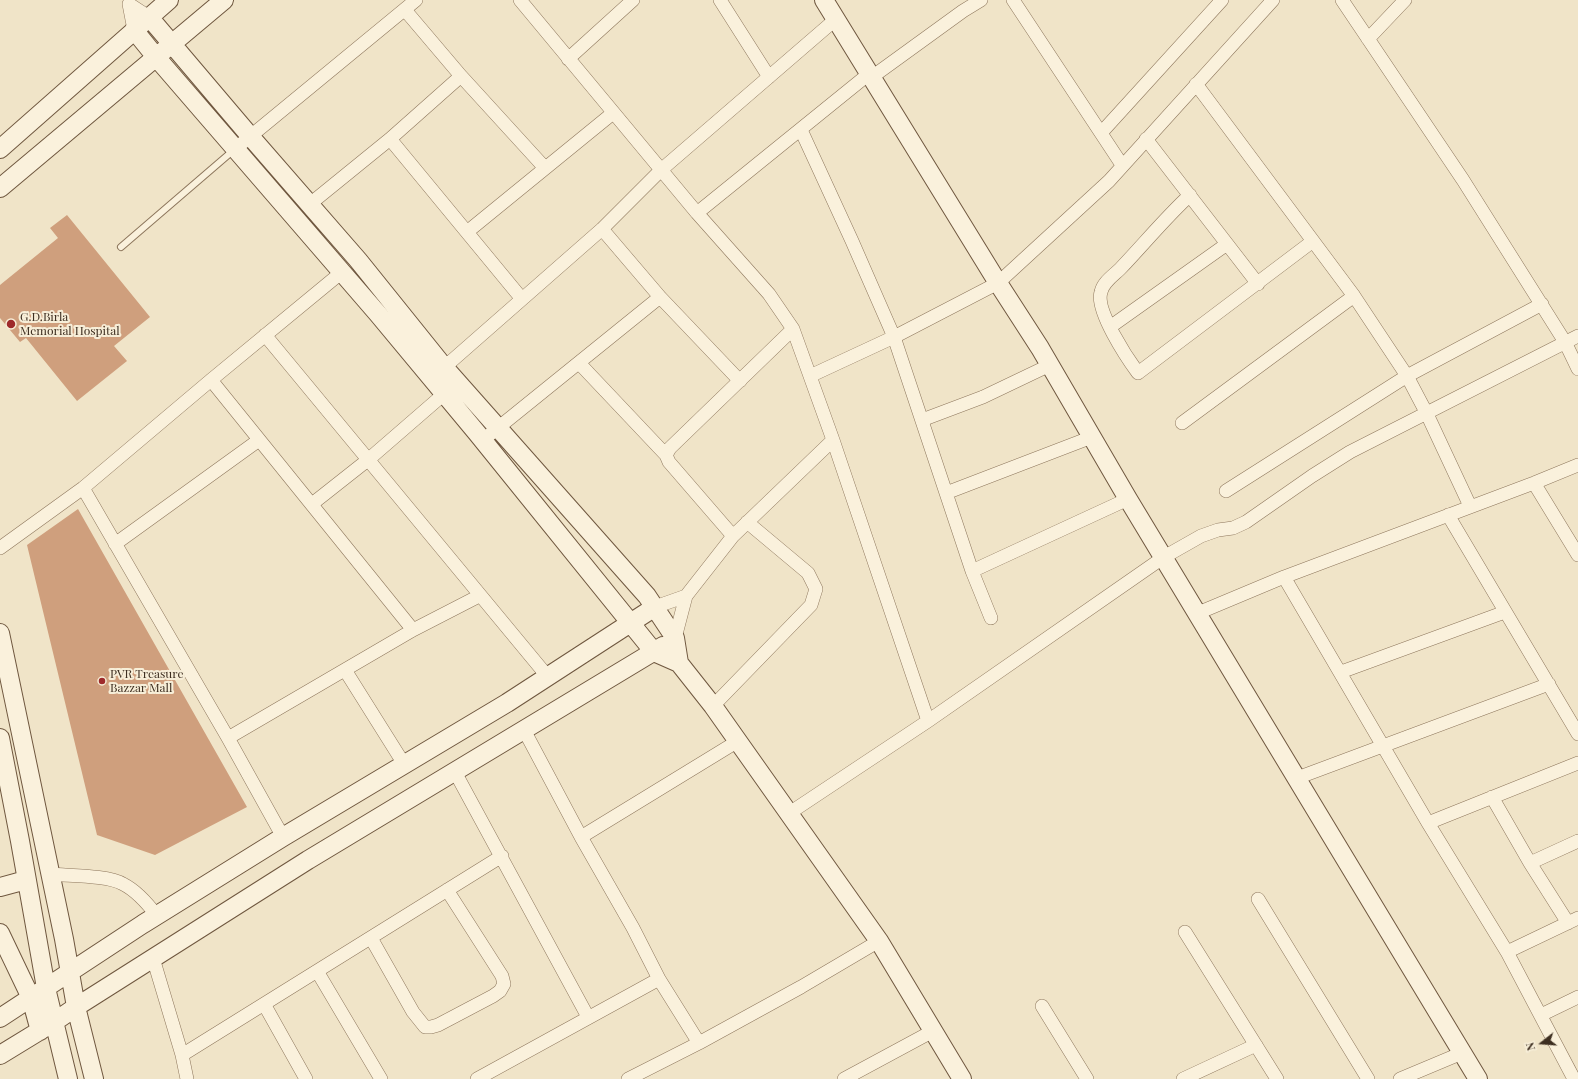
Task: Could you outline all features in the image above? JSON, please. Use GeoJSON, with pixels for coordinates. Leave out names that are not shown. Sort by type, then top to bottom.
{"type":"FeatureCollection","features":[{"type":"Feature","properties":{"kind":"street"},"geometry":{"type":"LineString","coordinates":[[0,149],[169,0]]}},
{"type":"Feature","properties":{"kind":"street"},"geometry":{"type":"LineString","coordinates":[[0,188],[224,0]]}},
{"type":"Feature","properties":{"kind":"street"},"geometry":{"type":"LineString","coordinates":[[235,149],[416,0]]}},
{"type":"Feature","properties":{"kind":"street"},"geometry":{"type":"LineString","coordinates":[[520,0],[696,213],[769,294],[793,329],[833,440],[928,721]]}},
{"type":"Feature","properties":{"kind":"street"},"geometry":{"type":"LineString","coordinates":[[568,58],[633,0]]}},
{"type":"Feature","properties":{"kind":"street"},"geometry":{"type":"LineString","coordinates":[[720,0],[769,77]]}},
{"type":"Feature","properties":{"kind":"street"},"geometry":{"type":"LineString","coordinates":[[824,0],[1050,365],[1128,499],[1478,1079]]}},
{"type":"Feature","properties":{"kind":"street"},"geometry":{"type":"LineString","coordinates":[[696,213],[871,75],[981,0]]}},
{"type":"Feature","properties":{"kind":"street"},"geometry":{"type":"LineString","coordinates":[[1014,0],[1122,165]]}},
{"type":"Feature","properties":{"kind":"street"},"geometry":{"type":"LineString","coordinates":[[1101,133],[1222,0]]}},
{"type":"Feature","properties":{"kind":"street"},"geometry":{"type":"LineString","coordinates":[[810,376],[894,337],[998,283],[1109,181],[1273,0]]}},
{"type":"Feature","properties":{"kind":"street"},"geometry":{"type":"LineString","coordinates":[[1342,0],[1463,180],[1542,304],[1565,342],[1578,369]]}},
{"type":"Feature","properties":{"kind":"street"},"geometry":{"type":"LineString","coordinates":[[1368,38],[1405,0]]}},
{"type":"Feature","properties":{"kind":"street"},"geometry":{"type":"LineString","coordinates":[[128,2],[150,17],[362,266],[438,372],[444,394],[483,440],[654,652],[679,663],[713,706],[788,814],[879,940],[962,1079]]}},
{"type":"Feature","properties":{"kind":"street"},"geometry":{"type":"LineString","coordinates":[[128,2],[134,30],[342,272],[438,372],[498,428],[647,596],[675,638],[679,663]]}},
{"type":"Feature","properties":{"kind":"street"},"geometry":{"type":"LineString","coordinates":[[405,10],[461,76],[545,168]]}},
{"type":"Feature","properties":{"kind":"street"},"geometry":{"type":"LineString","coordinates":[[438,372],[602,229],[661,170],[836,18]]}},
{"type":"Feature","properties":{"kind":"street"},"geometry":{"type":"LineString","coordinates":[[310,204],[390,139],[461,76]]}},
{"type":"Feature","properties":{"kind":"street"},"geometry":{"type":"LineString","coordinates":[[1196,84],[1354,296],[1407,376],[1428,414],[1470,506]]}},
{"type":"Feature","properties":{"kind":"street"},"geometry":{"type":"LineString","coordinates":[[467,232],[613,113]]}},
{"type":"Feature","properties":{"kind":"street"},"geometry":{"type":"LineString","coordinates":[[801,130],[894,337],[972,571],[991,618]]}},
{"type":"Feature","properties":{"kind":"street"},"geometry":{"type":"LineString","coordinates":[[390,139],[522,298]]}},
{"type":"Feature","properties":{"kind":"street"},"geometry":{"type":"LineString","coordinates":[[1146,139],[1258,284]]}},
{"type":"Feature","properties":{"kind":"street"},"geometry":{"type":"LineString","coordinates":[[1190,195],[1107,281],[1100,292],[1102,309],[1110,327],[1126,357],[1138,374],[1314,241]]}},
{"type":"Feature","properties":{"kind":"street"},"geometry":{"type":"LineString","coordinates":[[602,229],[660,297],[740,381]]}},
{"type":"Feature","properties":{"kind":"street"},"geometry":{"type":"LineString","coordinates":[[1110,327],[1227,244]]}},
{"type":"Feature","properties":{"kind":"street"},"geometry":{"type":"LineString","coordinates":[[0,548],[82,488],[210,380],[342,272]]}},
{"type":"Feature","properties":{"kind":"street"},"geometry":{"type":"LineString","coordinates":[[1182,423],[1354,296]]}},
{"type":"Feature","properties":{"kind":"street"},"geometry":{"type":"LineString","coordinates":[[483,440],[660,297]]}},
{"type":"Feature","properties":{"kind":"street"},"geometry":{"type":"LineString","coordinates":[[1226,491],[1407,376],[1542,304]]}},
{"type":"Feature","properties":{"kind":"street"},"geometry":{"type":"LineString","coordinates":[[666,455],[670,448],[793,329]]}},
{"type":"Feature","properties":{"kind":"street"},"geometry":{"type":"LineString","coordinates":[[265,335],[369,459],[479,596],[548,677]]}},
{"type":"Feature","properties":{"kind":"street"},"geometry":{"type":"LineString","coordinates":[[788,814],[928,721],[1164,557],[1201,536],[1218,530],[1233,528],[1246,522],[1312,476],[1350,452],[1428,414],[1578,336]]}},
{"type":"Feature","properties":{"kind":"street"},"geometry":{"type":"LineString","coordinates":[[579,363],[666,455],[669,462],[733,536]]}},
{"type":"Feature","properties":{"kind":"street"},"geometry":{"type":"LineString","coordinates":[[922,420],[983,397],[1050,365]]}},
{"type":"Feature","properties":{"kind":"street"},"geometry":{"type":"LineString","coordinates":[[210,380],[413,630]]}},
{"type":"Feature","properties":{"kind":"street"},"geometry":{"type":"LineString","coordinates":[[312,504],[369,459],[444,394]]}},
{"type":"Feature","properties":{"kind":"street"},"geometry":{"type":"LineString","coordinates":[[946,493],[1092,437]]}},
{"type":"Feature","properties":{"kind":"street"},"geometry":{"type":"LineString","coordinates":[[115,544],[259,440]]}},
{"type":"Feature","properties":{"kind":"street"},"geometry":{"type":"LineString","coordinates":[[0,1055],[308,860],[456,772],[675,638],[686,596],[733,536],[833,440]]}},
{"type":"Feature","properties":{"kind":"street"},"geometry":{"type":"LineString","coordinates":[[1198,613],[1284,576],[1534,483],[1578,465]]}},
{"type":"Feature","properties":{"kind":"street"},"geometry":{"type":"LineString","coordinates":[[1534,483],[1578,555]]}},
{"type":"Feature","properties":{"kind":"street"},"geometry":{"type":"LineString","coordinates":[[82,488],[228,738],[283,836]]}},
{"type":"Feature","properties":{"kind":"street"},"geometry":{"type":"LineString","coordinates":[[972,571],[1128,499]]}},
{"type":"Feature","properties":{"kind":"street"},"geometry":{"type":"LineString","coordinates":[[1448,515],[1578,734]]}},
{"type":"Feature","properties":{"kind":"street"},"geometry":{"type":"LineString","coordinates":[[713,706],[811,605],[816,589],[808,573],[747,522]]}},
{"type":"Feature","properties":{"kind":"street"},"geometry":{"type":"LineString","coordinates":[[1284,576],[1428,823],[1507,952],[1574,1079]]}},
{"type":"Feature","properties":{"kind":"street"},"geometry":{"type":"LineString","coordinates":[[228,738],[413,630],[479,596]]}},
{"type":"Feature","properties":{"kind":"street"},"geometry":{"type":"LineString","coordinates":[[0,1018],[69,972],[283,836],[507,703],[655,607],[686,596]]}},
{"type":"Feature","properties":{"kind":"street"},"geometry":{"type":"LineString","coordinates":[[1341,672],[1505,612]]}},
{"type":"Feature","properties":{"kind":"street"},"geometry":{"type":"LineString","coordinates":[[0,633],[64,939],[76,1007],[94,1079]]}},
{"type":"Feature","properties":{"kind":"street"},"geometry":{"type":"LineString","coordinates":[[345,670],[404,764]]}},
{"type":"Feature","properties":{"kind":"street"},"geometry":{"type":"LineString","coordinates":[[1296,778],[1549,684]]}},
{"type":"Feature","properties":{"kind":"street"},"geometry":{"type":"LineString","coordinates":[[524,730],[581,837],[633,928],[659,979],[699,1043]]}},
{"type":"Feature","properties":{"kind":"street"},"geometry":{"type":"LineString","coordinates":[[0,738],[26,880],[40,946],[46,988],[47,1026]]}},
{"type":"Feature","properties":{"kind":"street"},"geometry":{"type":"LineString","coordinates":[[581,837],[738,741]]}},
{"type":"Feature","properties":{"kind":"street"},"geometry":{"type":"LineString","coordinates":[[1428,823],[1578,763]]}},
{"type":"Feature","properties":{"kind":"street"},"geometry":{"type":"LineString","coordinates":[[456,772],[588,1017]]}},
{"type":"Feature","properties":{"kind":"street"},"geometry":{"type":"LineString","coordinates":[[1492,798],[1530,863],[1573,921],[1507,952]]}},
{"type":"Feature","properties":{"kind":"street"},"geometry":{"type":"LineString","coordinates":[[1530,863],[1578,841]]}},
{"type":"Feature","properties":{"kind":"street"},"geometry":{"type":"LineString","coordinates":[[182,1055],[502,856]]}},
{"type":"Feature","properties":{"kind":"street"},"geometry":{"type":"LineString","coordinates":[[50,874],[104,879],[123,884],[149,904],[157,916]]}},
{"type":"Feature","properties":{"kind":"street"},"geometry":{"type":"LineString","coordinates":[[0,887],[26,880]]}},
{"type":"Feature","properties":{"kind":"street"},"geometry":{"type":"LineString","coordinates":[[371,938],[413,1012],[425,1026],[431,1027],[438,1025],[494,996],[500,991],[504,984],[502,976],[447,890]]}},
{"type":"Feature","properties":{"kind":"street"},"geometry":{"type":"LineString","coordinates":[[1258,899],[1368,1079]]}},
{"type":"Feature","properties":{"kind":"street"},"geometry":{"type":"LineString","coordinates":[[1185,932],[1277,1079]]}},
{"type":"Feature","properties":{"kind":"street"},"geometry":{"type":"LineString","coordinates":[[0,933],[31,998],[47,1026],[68,1079]]}},
{"type":"Feature","properties":{"kind":"street"},"geometry":{"type":"LineString","coordinates":[[628,1079],[801,988],[879,940]]}},
{"type":"Feature","properties":{"kind":"street"},"geometry":{"type":"LineString","coordinates":[[153,958],[182,1055],[187,1079]]}},
{"type":"Feature","properties":{"kind":"street"},"geometry":{"type":"LineString","coordinates":[[317,971],[381,1079]]}},
{"type":"Feature","properties":{"kind":"street"},"geometry":{"type":"LineString","coordinates":[[476,1079],[659,979]]}},
{"type":"Feature","properties":{"kind":"street"},"geometry":{"type":"LineString","coordinates":[[1541,1015],[1578,998]]}},
{"type":"Feature","properties":{"kind":"street"},"geometry":{"type":"LineString","coordinates":[[264,1004],[306,1079]]}},
{"type":"Feature","properties":{"kind":"street"},"geometry":{"type":"LineString","coordinates":[[1042,1006],[1087,1079]]}},
{"type":"Feature","properties":{"kind":"street"},"geometry":{"type":"LineString","coordinates":[[844,1079],[933,1031]]}},
{"type":"Feature","properties":{"kind":"street"},"geometry":{"type":"LineString","coordinates":[[1183,1079],[1256,1045]]}},
{"type":"Feature","properties":{"kind":"street"},"geometry":{"type":"LineString","coordinates":[[1400,1079],[1462,1053]]}},
{"type":"Feature","properties":{"kind":"lane"},"geometry":{"type":"LineString","coordinates":[[121,247],[235,149]]}},
{"type":"Feature","properties":{"kind":"building"},"geometry":{"type":"Polygon","coordinates":[[[67,215],[150,317],[114,346],[127,361],[77,401],[26,338],[20,342],[0,318],[0,285],[58,238],[50,228],[67,215]]]}},
{"type":"Feature","properties":{"kind":"building"},"geometry":{"type":"Polygon","coordinates":[[[78,509],[247,807],[155,855],[97,835],[27,545],[78,509]]]}},
{"type":"Feature","properties":{"kind":"place","name":"G.D.Birla Memorial Hospital"},"geometry":{"type":"Point","coordinates":[11,324]}},
{"type":"Feature","properties":{"kind":"place","name":"PVR Treasure Bazzar Mall"},"geometry":{"type":"Point","coordinates":[102,681]}}]}
